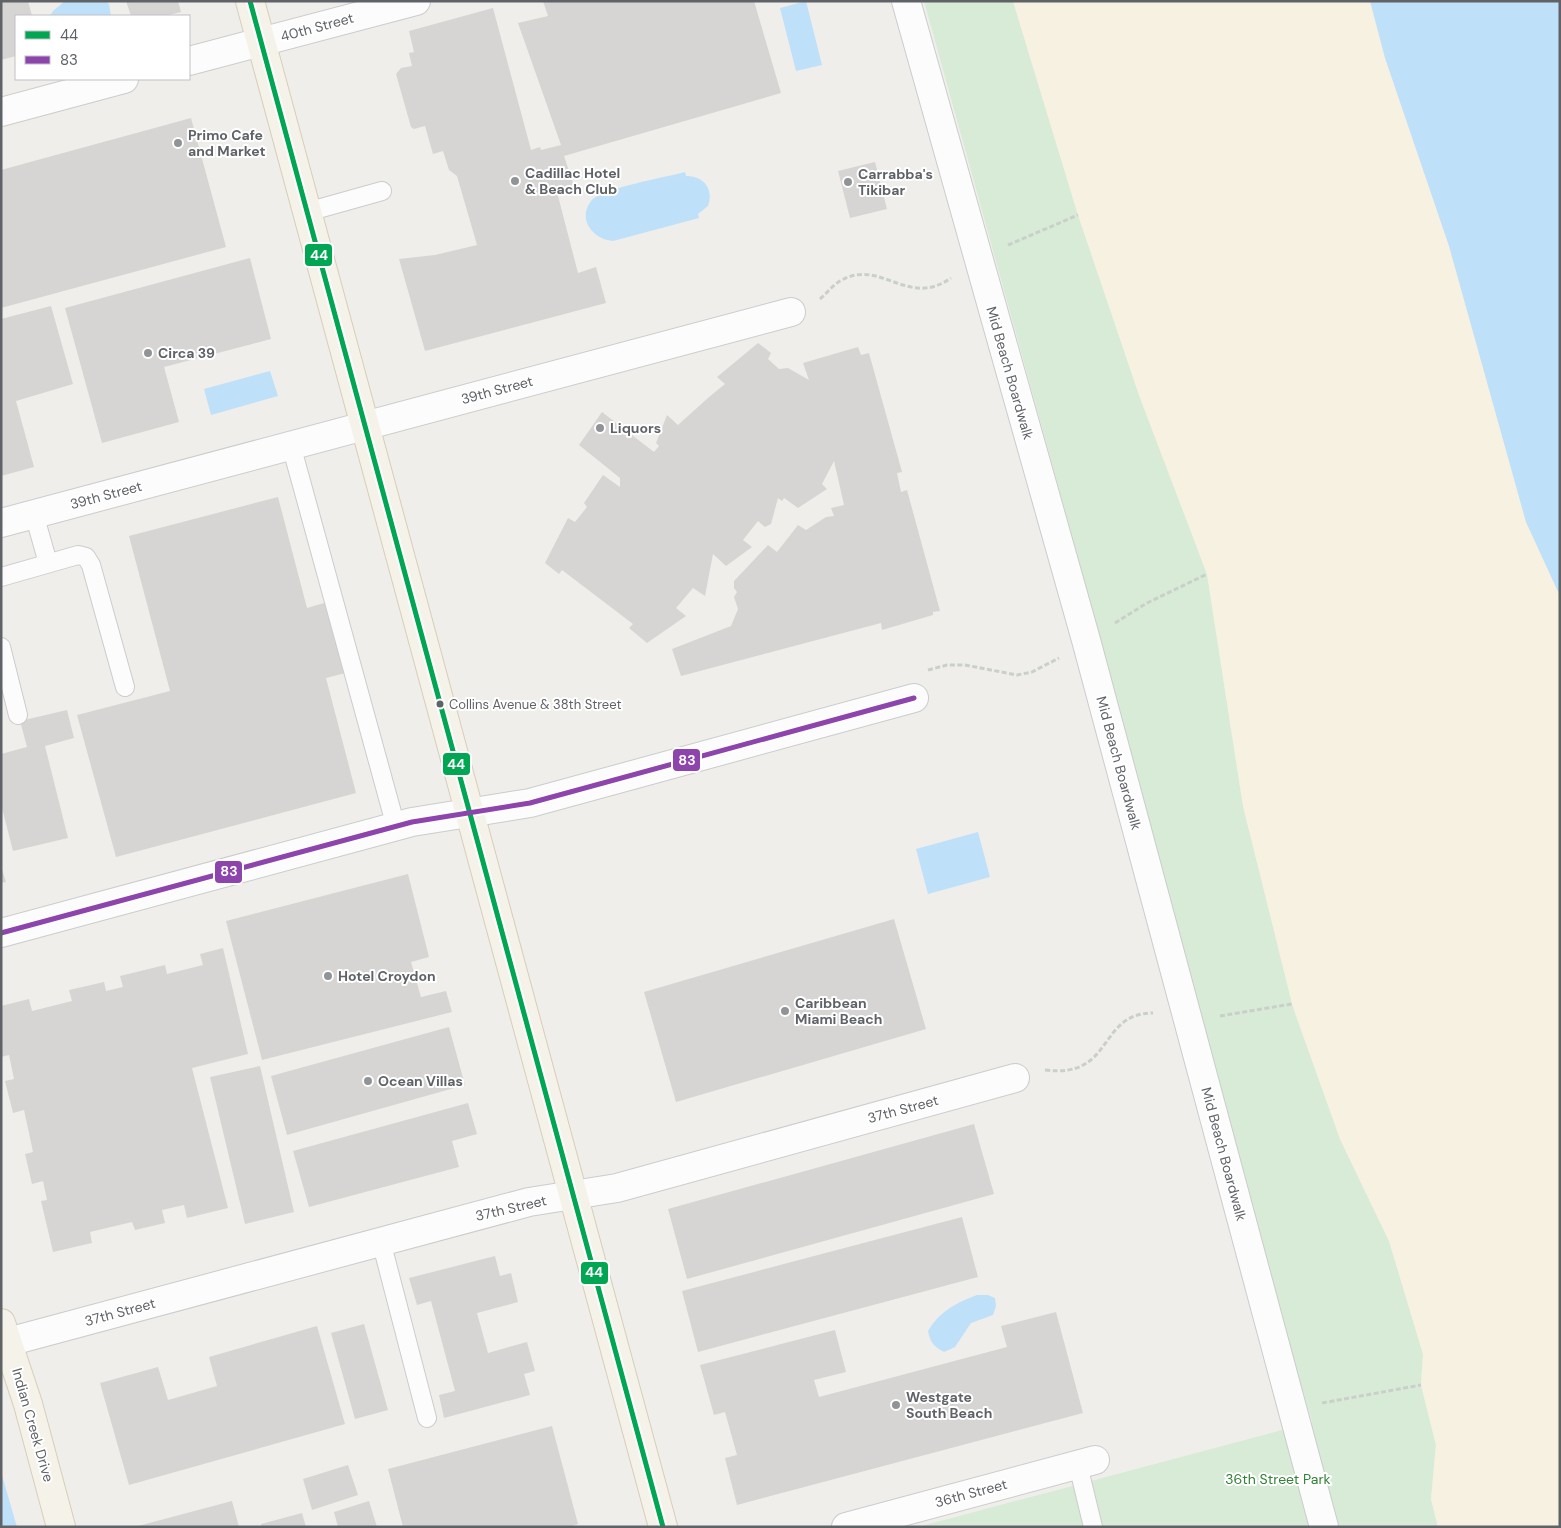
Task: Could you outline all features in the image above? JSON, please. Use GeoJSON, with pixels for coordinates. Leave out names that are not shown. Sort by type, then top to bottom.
{"type":"FeatureCollection","features":[{"type":"Feature","properties":{"kind":"main road"},"geometry":{"type":"LineString","coordinates":[[250,1],[663,1527]]}},
{"type":"Feature","properties":{"kind":"main road","name":"Indian Creek Drive"},"geometry":{"type":"LineString","coordinates":[[5,1333],[61,1527]]}},
{"type":"Feature","properties":{"kind":"street","name":"40th Street"},"geometry":{"type":"LineString","coordinates":[[190,62],[416,1]]}},
{"type":"Feature","properties":{"kind":"street","name":"Mid Beach Boardwalk"},"geometry":{"type":"LineString","coordinates":[[906,1],[977,259],[1086,640],[1324,1527]]}},
{"type":"Feature","properties":{"kind":"street"},"geometry":{"type":"LineString","coordinates":[[1,112],[120,80]]}},
{"type":"Feature","properties":{"kind":"street","name":"39th Street"},"geometry":{"type":"LineString","coordinates":[[1,523],[790,312]]}},
{"type":"Feature","properties":{"kind":"street"},"geometry":{"type":"LineString","coordinates":[[1,933],[425,819],[530,803],[914,698]]}},
{"type":"Feature","properties":{"kind":"street","name":"37th Street"},"geometry":{"type":"LineString","coordinates":[[5,1333],[380,1241],[530,1202],[617,1188],[1026,1074]]}},
{"type":"Feature","properties":{"kind":"street","name":"36th Street"},"geometry":{"type":"LineString","coordinates":[[846,1527],[1087,1462]]}},
{"type":"Feature","properties":{"kind":"lane"},"geometry":{"type":"LineString","coordinates":[[307,212],[382,191]]}},
{"type":"Feature","properties":{"kind":"lane"},"geometry":{"type":"LineString","coordinates":[[291,445],[396,827]]}},
{"type":"Feature","properties":{"kind":"lane"},"geometry":{"type":"LineString","coordinates":[[34,514],[48,563]]}},
{"type":"Feature","properties":{"kind":"lane"},"geometry":{"type":"LineString","coordinates":[[1,577],[78,555],[86,557],[91,565],[125,687]]}},
{"type":"Feature","properties":{"kind":"lane"},"geometry":{"type":"LineString","coordinates":[[1,647],[18,715]]}},
{"type":"Feature","properties":{"kind":"lane"},"geometry":{"type":"LineString","coordinates":[[380,1241],[427,1418]]}},
{"type":"Feature","properties":{"kind":"lane"},"geometry":{"type":"LineString","coordinates":[[1087,1462],[1093,1527]]}},
{"type":"Feature","properties":{"kind":"path"},"geometry":{"type":"LineString","coordinates":[[790,312],[811,305],[840,281],[866,274],[880,276],[907,288],[932,288],[945,282],[977,259],[1078,215]]}},
{"type":"Feature","properties":{"kind":"path"},"geometry":{"type":"LineString","coordinates":[[922,672],[947,665],[965,665],[1017,675],[1032,672],[1051,663],[1147,603],[1207,574]]}},
{"type":"Feature","properties":{"kind":"path"},"geometry":{"type":"LineString","coordinates":[[1026,1074],[1064,1071],[1082,1067],[1098,1054],[1122,1021],[1129,1017],[1157,1013],[1189,1021],[1292,1004]]}},
{"type":"Feature","properties":{"kind":"path"},"geometry":{"type":"LineString","coordinates":[[1292,1408],[1421,1385]]}},
{"type":"Feature","properties":{"kind":"green space","name":"36th Street Park"},"geometry":{"type":"Polygon","coordinates":[[[924,1],[1013,1],[1078,215],[1139,395],[1207,574],[1243,806],[1295,1013],[1340,1139],[1389,1241],[1423,1354],[1421,1385],[1436,1445],[1431,1499],[1438,1527],[918,1527],[1312,1422],[1249,1209],[1098,630],[924,1]]]}},
{"type":"Feature","properties":{"kind":"sand"},"geometry":{"type":"Polygon","coordinates":[[[1013,1],[1370,1],[1385,58],[1449,246],[1526,522],[1560,596],[1560,1527],[1438,1527],[1431,1499],[1436,1445],[1421,1385],[1423,1354],[1389,1241],[1340,1139],[1292,1004],[1243,806],[1207,574],[1139,395],[1078,215],[1013,1]]]}},
{"type":"Feature","properties":{"kind":"water"},"geometry":{"type":"Polygon","coordinates":[[[65,1],[106,1],[109,4],[111,15],[51,15],[65,1]]]}},
{"type":"Feature","properties":{"kind":"water"},"geometry":{"type":"Polygon","coordinates":[[[806,1],[822,65],[796,71],[780,8],[806,1]]]}},
{"type":"Feature","properties":{"kind":"water"},"geometry":{"type":"Polygon","coordinates":[[[1370,1],[1560,1],[1560,596],[1526,522],[1449,246],[1385,58],[1370,1]]]}},
{"type":"Feature","properties":{"kind":"water"},"geometry":{"type":"Polygon","coordinates":[[[685,172],[686,176],[698,178],[702,181],[710,194],[708,206],[698,214],[699,218],[613,241],[599,237],[589,227],[586,221],[587,207],[598,196],[622,187],[685,172]]]}},
{"type":"Feature","properties":{"kind":"water"},"geometry":{"type":"Polygon","coordinates":[[[270,371],[278,396],[211,415],[204,389],[270,371]]]}},
{"type":"Feature","properties":{"kind":"water"},"geometry":{"type":"Polygon","coordinates":[[[978,832],[990,877],[928,894],[916,849],[978,832]]]}},
{"type":"Feature","properties":{"kind":"water"},"geometry":{"type":"Polygon","coordinates":[[[977,1295],[988,1295],[995,1298],[996,1306],[993,1315],[971,1323],[955,1347],[944,1352],[933,1344],[928,1331],[949,1308],[977,1295]]]}},
{"type":"Feature","properties":{"kind":"water"},"geometry":{"type":"Polygon","coordinates":[[[1,1472],[17,1527],[1,1527],[1,1472]]]}},
{"type":"Feature","properties":{"kind":"building"},"geometry":{"type":"Polygon","coordinates":[[[1,1],[28,1],[32,15],[15,15],[15,56],[1,60],[1,1]]]}},
{"type":"Feature","properties":{"kind":"building"},"geometry":{"type":"Polygon","coordinates":[[[126,1],[178,1],[181,12],[169,15],[131,15],[126,1]]]}},
{"type":"Feature","properties":{"kind":"building"},"geometry":{"type":"Polygon","coordinates":[[[543,1],[754,1],[781,93],[564,156],[574,186],[557,192],[578,273],[596,267],[606,303],[425,351],[399,259],[435,255],[477,245],[457,176],[449,170],[443,151],[433,154],[425,126],[414,129],[411,127],[396,74],[401,68],[412,66],[409,53],[414,52],[409,31],[493,8],[531,150],[540,147],[541,150],[561,145],[518,23],[548,16],[543,1]]]}},
{"type":"Feature","properties":{"kind":"building"},"geometry":{"type":"Polygon","coordinates":[[[191,118],[226,247],[1,308],[1,170],[191,118]]]}},
{"type":"Feature","properties":{"kind":"building"},"geometry":{"type":"Polygon","coordinates":[[[875,162],[887,209],[850,218],[838,171],[875,162]]]}},
{"type":"Feature","properties":{"kind":"building","name":"Circa 39"},"geometry":{"type":"Polygon","coordinates":[[[250,258],[271,339],[164,367],[179,422],[102,443],[65,308],[250,258]]]}},
{"type":"Feature","properties":{"kind":"building"},"geometry":{"type":"Polygon","coordinates":[[[51,306],[73,384],[16,401],[34,467],[1,476],[1,319],[51,306]]]}},
{"type":"Feature","properties":{"kind":"building"},"geometry":{"type":"Polygon","coordinates":[[[758,343],[771,353],[768,359],[779,369],[788,368],[809,380],[803,363],[858,347],[861,355],[869,353],[902,472],[897,473],[901,492],[907,490],[940,611],[933,612],[933,615],[882,630],[881,623],[681,676],[672,649],[731,626],[738,609],[734,597],[737,592],[734,588],[734,581],[768,545],[777,552],[798,525],[806,530],[826,517],[834,516],[831,508],[844,505],[834,461],[822,484],[827,489],[798,508],[784,498],[782,501],[778,498],[771,524],[765,527],[758,521],[743,540],[752,547],[726,566],[713,554],[705,596],[693,588],[676,608],[686,616],[647,643],[629,628],[633,624],[562,570],[559,574],[545,563],[568,518],[575,522],[587,507],[584,503],[603,475],[620,487],[620,478],[579,445],[602,412],[654,452],[659,446],[656,443],[667,415],[678,425],[725,384],[717,377],[758,343]]]}},
{"type":"Feature","properties":{"kind":"building"},"geometry":{"type":"Polygon","coordinates":[[[278,497],[307,608],[338,599],[357,670],[326,678],[356,793],[116,857],[77,715],[170,691],[129,536],[278,497]]]}},
{"type":"Feature","properties":{"kind":"building"},"geometry":{"type":"Polygon","coordinates":[[[67,710],[74,738],[45,746],[68,838],[13,851],[1,804],[1,754],[27,747],[20,721],[67,710]]]}},
{"type":"Feature","properties":{"kind":"building"},"geometry":{"type":"Polygon","coordinates":[[[1,866],[6,882],[1,883],[1,866]]]}},
{"type":"Feature","properties":{"kind":"building","name":"Hotel Croydon"},"geometry":{"type":"Polygon","coordinates":[[[408,874],[429,957],[411,962],[421,997],[446,991],[452,1012],[262,1060],[226,921],[408,874]]]}},
{"type":"Feature","properties":{"kind":"building","name":"Caribbean Miami Beach"},"geometry":{"type":"Polygon","coordinates":[[[894,919],[926,1029],[676,1102],[644,992],[894,919]]]}},
{"type":"Feature","properties":{"kind":"building"},"geometry":{"type":"Polygon","coordinates":[[[223,948],[248,1054],[192,1068],[228,1208],[187,1218],[184,1205],[162,1210],[165,1223],[135,1230],[132,1222],[90,1232],[92,1243],[53,1252],[41,1201],[47,1200],[43,1181],[32,1184],[25,1154],[33,1152],[24,1110],[13,1113],[5,1081],[14,1079],[9,1055],[1,1057],[1,1006],[29,999],[32,1011],[72,1001],[69,990],[104,982],[106,991],[123,987],[120,976],[165,965],[167,974],[203,965],[200,954],[223,948]]]}},
{"type":"Feature","properties":{"kind":"building","name":"Ocean Villas"},"geometry":{"type":"Polygon","coordinates":[[[449,1027],[465,1085],[287,1135],[271,1076],[449,1027]]]}},
{"type":"Feature","properties":{"kind":"building"},"geometry":{"type":"Polygon","coordinates":[[[260,1066],[294,1212],[245,1224],[210,1077],[260,1066]]]}},
{"type":"Feature","properties":{"kind":"building"},"geometry":{"type":"Polygon","coordinates":[[[468,1103],[477,1134],[452,1141],[459,1167],[309,1207],[293,1151],[468,1103]]]}},
{"type":"Feature","properties":{"kind":"building"},"geometry":{"type":"Polygon","coordinates":[[[974,1124],[994,1194],[687,1279],[668,1209],[974,1124]]]}},
{"type":"Feature","properties":{"kind":"building"},"geometry":{"type":"Polygon","coordinates":[[[962,1217],[978,1277],[698,1352],[682,1291],[962,1217]]]}},
{"type":"Feature","properties":{"kind":"building"},"geometry":{"type":"Polygon","coordinates":[[[495,1256],[500,1276],[511,1273],[518,1302],[477,1313],[488,1353],[527,1342],[535,1371],[524,1374],[530,1395],[444,1418],[439,1395],[455,1391],[431,1301],[417,1305],[409,1278],[495,1256]]]}},
{"type":"Feature","properties":{"kind":"building","name":"Westgate South Beach"},"geometry":{"type":"Polygon","coordinates":[[[1056,1312],[1083,1413],[737,1505],[725,1458],[737,1455],[725,1412],[714,1415],[700,1365],[835,1330],[846,1372],[814,1380],[819,1397],[1007,1347],[1001,1326],[1056,1312]]]}},
{"type":"Feature","properties":{"kind":"building"},"geometry":{"type":"Polygon","coordinates":[[[364,1324],[388,1410],[355,1419],[331,1333],[364,1324]]]}},
{"type":"Feature","properties":{"kind":"building"},"geometry":{"type":"Polygon","coordinates":[[[317,1326],[345,1424],[129,1485],[100,1383],[158,1367],[168,1400],[217,1386],[209,1357],[317,1326]]]}},
{"type":"Feature","properties":{"kind":"building"},"geometry":{"type":"Polygon","coordinates":[[[552,1426],[578,1524],[568,1527],[403,1527],[388,1469],[552,1426]]]}},
{"type":"Feature","properties":{"kind":"building"},"geometry":{"type":"Polygon","coordinates":[[[348,1465],[358,1495],[312,1510],[303,1479],[348,1465]]]}},
{"type":"Feature","properties":{"kind":"building"},"geometry":{"type":"Polygon","coordinates":[[[232,1501],[239,1527],[138,1527],[138,1526],[232,1501]]]}},
{"type":"Feature","properties":{"kind":"building"},"geometry":{"type":"Polygon","coordinates":[[[369,1501],[377,1527],[338,1527],[334,1512],[369,1501]]]}},
{"type":"Feature","properties":{"kind":"building"},"geometry":{"type":"Polygon","coordinates":[[[302,1513],[306,1527],[261,1527],[261,1524],[302,1513]]]}},
{"type":"Feature","properties":{"kind":"transit line","name":"44"},"geometry":{"type":"LineString","coordinates":[[250,1],[663,1527]]}},
{"type":"Feature","properties":{"kind":"transit line","name":"83"},"geometry":{"type":"LineString","coordinates":[[1,933],[412,822],[530,803],[914,698]]}},
{"type":"Feature","properties":{"kind":"place","name":"Primo Cafe and Market"},"geometry":{"type":"Point","coordinates":[178,143]}},
{"type":"Feature","properties":{"kind":"place","name":"Cadillac Hotel & Beach Club"},"geometry":{"type":"Point","coordinates":[515,181]}},
{"type":"Feature","properties":{"kind":"place","name":"Carrabba's Tikibar"},"geometry":{"type":"Point","coordinates":[848,182]}},
{"type":"Feature","properties":{"kind":"place","name":"Circa 39"},"geometry":{"type":"Point","coordinates":[148,353]}},
{"type":"Feature","properties":{"kind":"place","name":"Liquors"},"geometry":{"type":"Point","coordinates":[600,428]}},
{"type":"Feature","properties":{"kind":"place","name":"Collins Avenue & 38th Street"},"geometry":{"type":"Point","coordinates":[440,704]}},
{"type":"Feature","properties":{"kind":"place","name":"Hotel Croydon"},"geometry":{"type":"Point","coordinates":[328,976]}},
{"type":"Feature","properties":{"kind":"place","name":"Caribbean Miami Beach"},"geometry":{"type":"Point","coordinates":[785,1011]}},
{"type":"Feature","properties":{"kind":"place","name":"Ocean Villas"},"geometry":{"type":"Point","coordinates":[368,1081]}},
{"type":"Feature","properties":{"kind":"place","name":"Westgate South Beach"},"geometry":{"type":"Point","coordinates":[896,1405]}}]}
